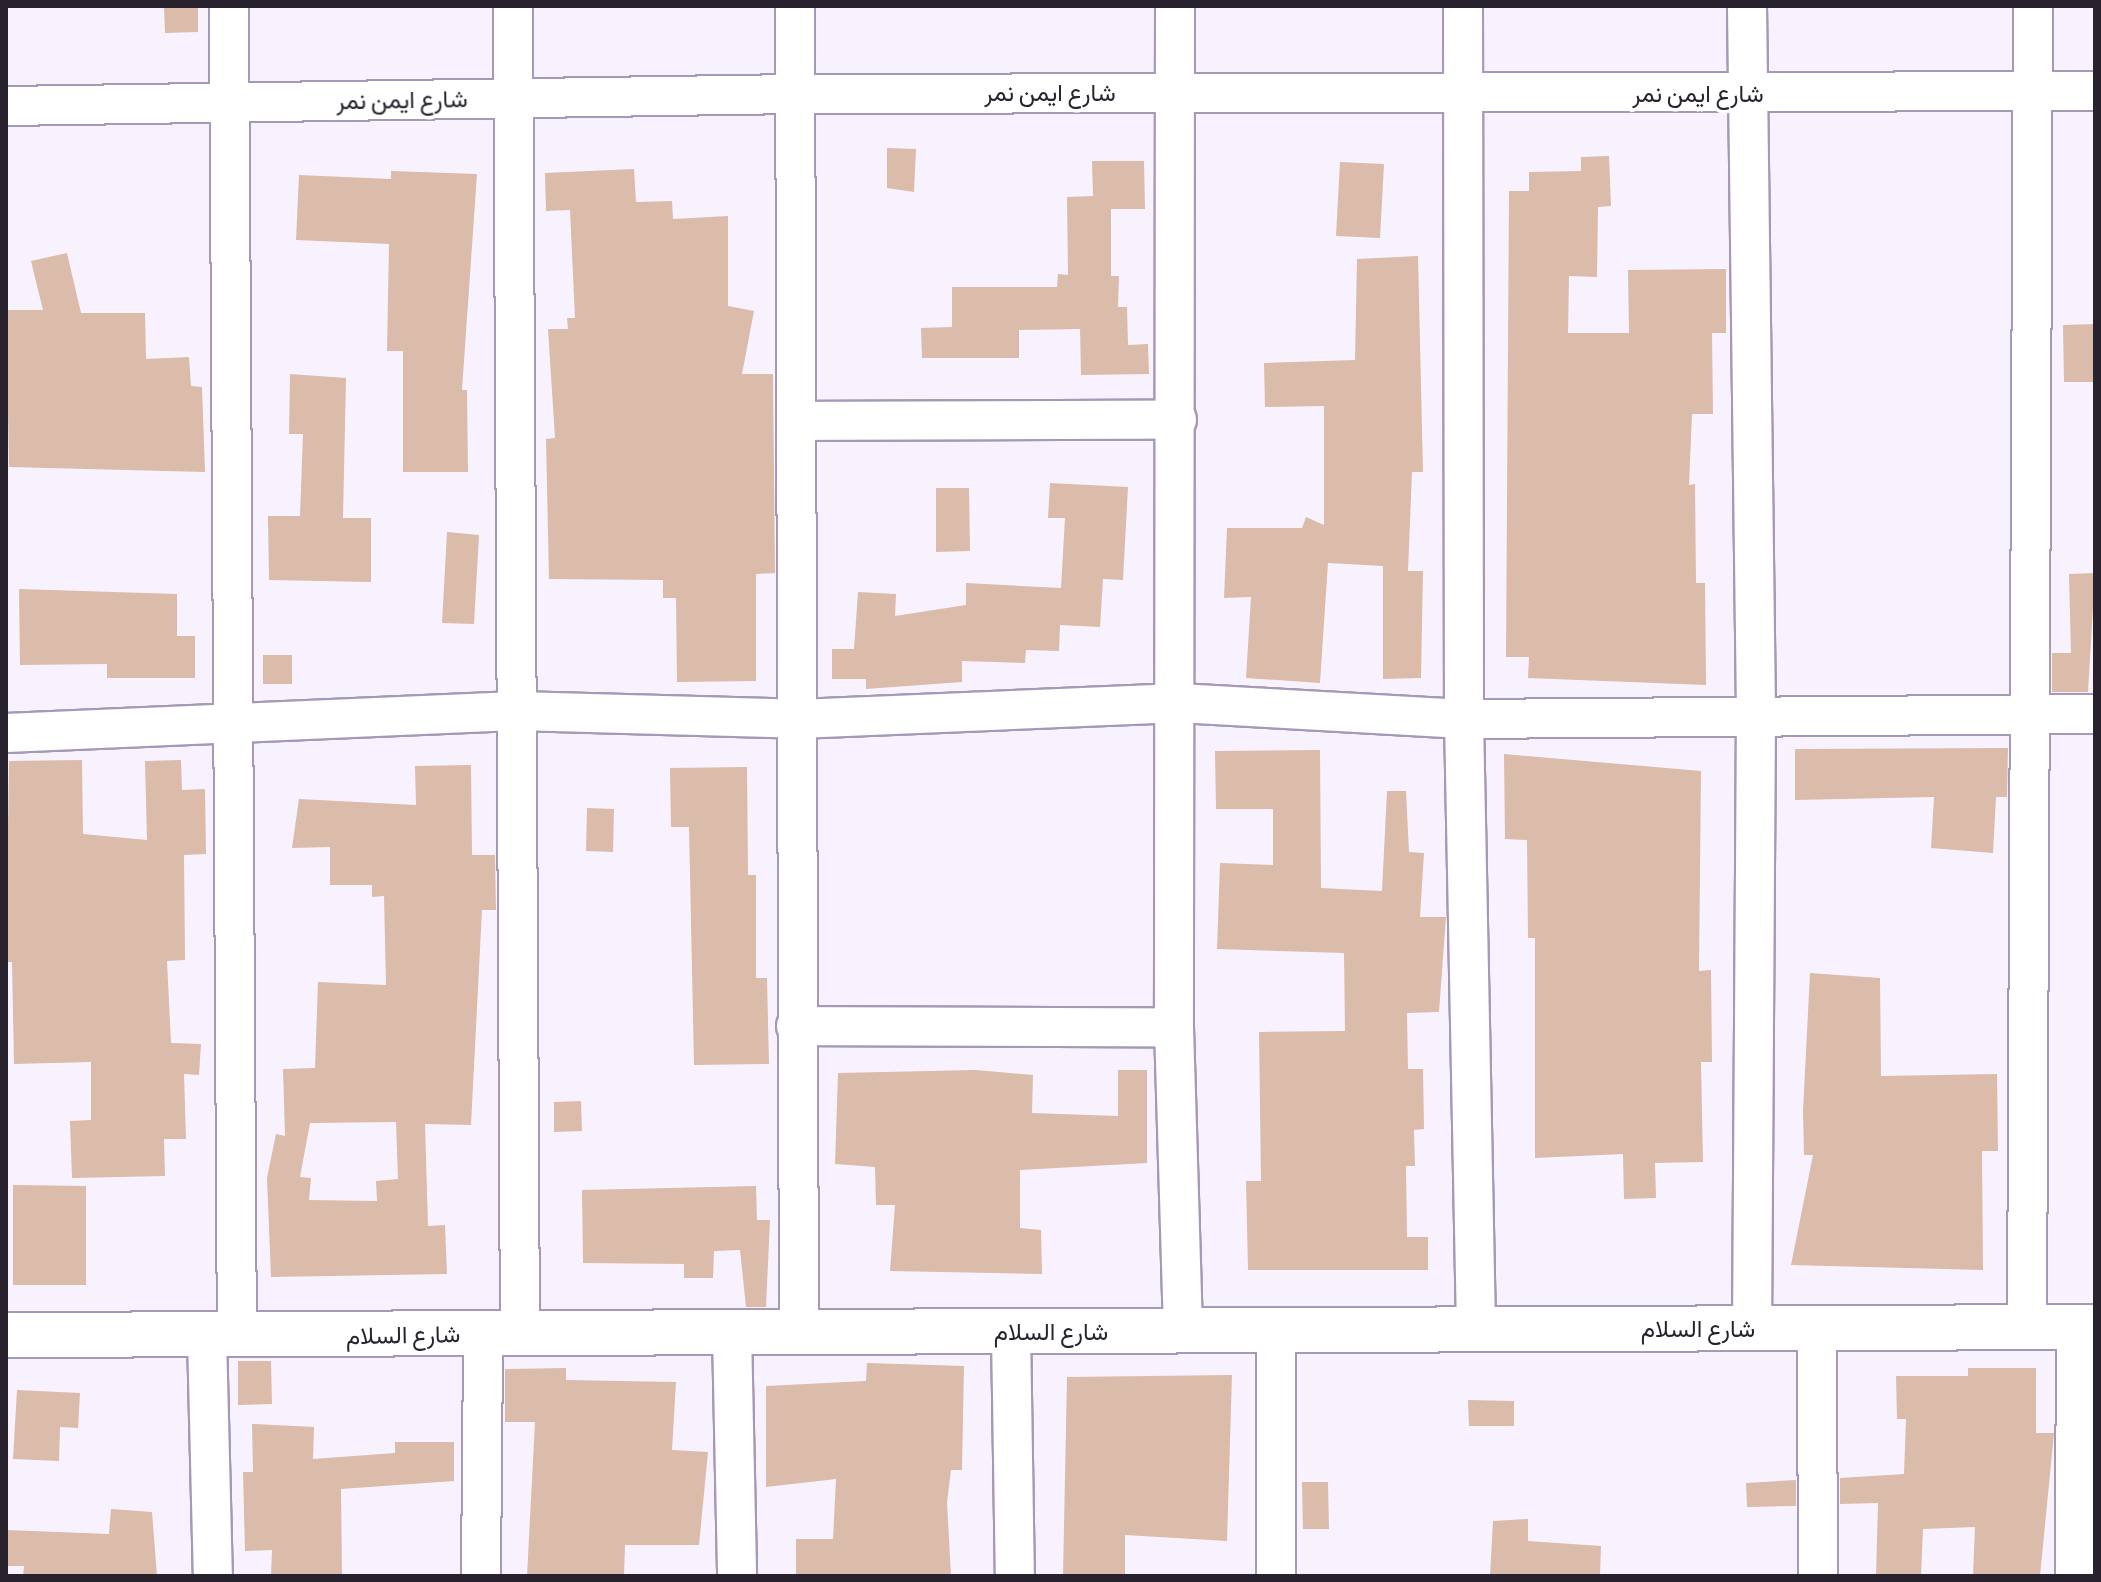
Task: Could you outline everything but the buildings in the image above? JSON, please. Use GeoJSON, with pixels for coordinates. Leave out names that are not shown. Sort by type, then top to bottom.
{"type":"FeatureCollection","features":[{"type":"Feature","properties":{"kind":"street"},"geometry":{"type":"LineString","coordinates":[[213,1576],[238,720],[229,6]]}},
{"type":"Feature","properties":{"kind":"street"},"geometry":{"type":"LineString","coordinates":[[481,1576],[502,1333],[517,711],[513,6]]}},
{"type":"Feature","properties":{"kind":"street"},"geometry":{"type":"LineString","coordinates":[[795,6],[799,1332]]}},
{"type":"Feature","properties":{"kind":"street"},"geometry":{"type":"LineString","coordinates":[[1175,6],[1179,703],[1174,1027],[1183,1331]]}},
{"type":"Feature","properties":{"kind":"street"},"geometry":{"type":"LineString","coordinates":[[1463,6],[1464,719],[1476,1326]]}},
{"type":"Feature","properties":{"kind":"street"},"geometry":{"type":"LineString","coordinates":[[1747,6],[1756,713],[1752,1328]]}},
{"type":"Feature","properties":{"kind":"street"},"geometry":{"type":"LineString","coordinates":[[2027,1326],[2033,715],[2033,6]]}},
{"type":"Feature","properties":{"kind":"street","name":"شارع ايمن نمر"},"geometry":{"type":"LineString","coordinates":[[6,106],[231,100],[1175,91],[1748,94],[2095,91]]}},
{"type":"Feature","properties":{"kind":"street"},"geometry":{"type":"LineString","coordinates":[[797,421],[1177,420]]}},
{"type":"Feature","properties":{"kind":"street"},"geometry":{"type":"LineString","coordinates":[[6,733],[238,720],[517,711],[798,719],[1179,703],[1464,719],[1756,713],[2095,714]]}},
{"type":"Feature","properties":{"kind":"street"},"geometry":{"type":"LineString","coordinates":[[796,1026],[1174,1027]]}},
{"type":"Feature","properties":{"kind":"street","name":"شارع السلام"},"geometry":{"type":"LineString","coordinates":[[6,1335],[1276,1332],[1476,1326],[2086,1327]]}},
{"type":"Feature","properties":{"kind":"street"},"geometry":{"type":"LineString","coordinates":[[1817,1326],[1818,1576]]}},
{"type":"Feature","properties":{"kind":"street"},"geometry":{"type":"LineString","coordinates":[[2075,1576],[2086,1327]]}},
{"type":"Feature","properties":{"kind":"street"},"geometry":{"type":"LineString","coordinates":[[1011,1331],[1015,1576]]}},
{"type":"Feature","properties":{"kind":"street"},"geometry":{"type":"LineString","coordinates":[[732,1332],[737,1576]]}},
{"type":"Feature","properties":{"kind":"street"},"geometry":{"type":"LineString","coordinates":[[1276,1332],[1276,1576]]}}]}
